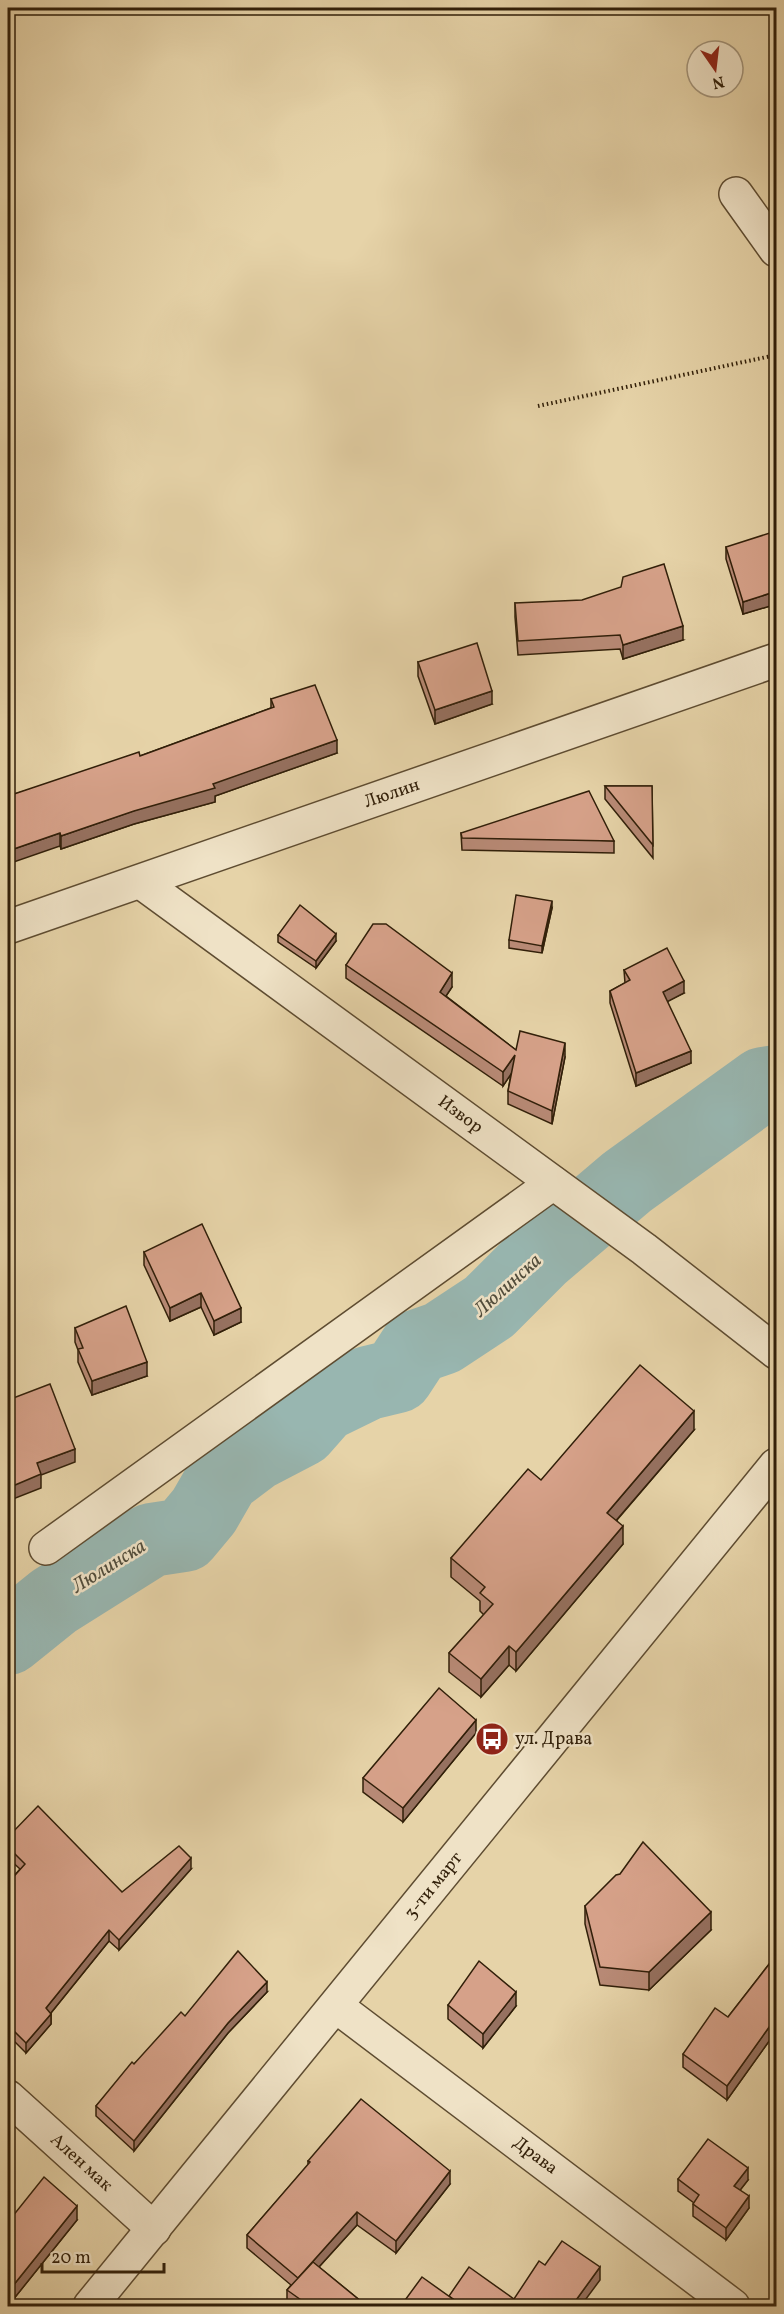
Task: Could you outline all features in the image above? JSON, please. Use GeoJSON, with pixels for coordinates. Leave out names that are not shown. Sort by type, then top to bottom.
{"type":"FeatureCollection","features":[{"type":"Feature","properties":{"kind":"street"},"geometry":{"type":"LineString","coordinates":[[736,194],[777,250]]}},
{"type":"Feature","properties":{"kind":"street","name":"Люлин"},"geometry":{"type":"LineString","coordinates":[[8,927],[777,660]]}},
{"type":"Feature","properties":{"kind":"street","name":"Извор"},"geometry":{"type":"LineString","coordinates":[[141,882],[644,1249],[777,1352]]}},
{"type":"Feature","properties":{"kind":"street"},"geometry":{"type":"LineString","coordinates":[[46,1548],[553,1183]]}},
{"type":"Feature","properties":{"kind":"street","name":"3-ти март"},"geometry":{"type":"LineString","coordinates":[[90,2307],[777,1465]]}},
{"type":"Feature","properties":{"kind":"street","name":"Драва"},"geometry":{"type":"LineString","coordinates":[[336,2006],[733,2307]]}},
{"type":"Feature","properties":{"kind":"street","name":"Ален мак"},"geometry":{"type":"LineString","coordinates":[[8,2097],[154,2229]]}},
{"type":"Feature","properties":{"kind":"path"},"geometry":{"type":"LineString","coordinates":[[538,406],[777,355]]}},
{"type":"Feature","properties":{"kind":"building"},"geometry":{"type":"Polygon","coordinates":[[[773,532],[777,546],[777,591],[743,602],[726,547],[773,532]]]}},
{"type":"Feature","properties":{"kind":"building"},"geometry":{"type":"Polygon","coordinates":[[[664,564],[683,626],[623,645],[620,635],[518,641],[515,603],[582,600],[621,587],[623,577],[664,564]]]}},
{"type":"Feature","properties":{"kind":"building"},"geometry":{"type":"Polygon","coordinates":[[[477,643],[492,691],[435,710],[418,662],[477,643]]]}},
{"type":"Feature","properties":{"kind":"building"},"geometry":{"type":"Polygon","coordinates":[[[315,685],[337,740],[213,784],[215,788],[134,811],[61,836],[60,833],[8,851],[8,789],[11,795],[139,752],[140,756],[274,707],[271,699],[315,685]]]}},
{"type":"Feature","properties":{"kind":"building"},"geometry":{"type":"Polygon","coordinates":[[[605,786],[652,786],[653,845],[605,786]]]}},
{"type":"Feature","properties":{"kind":"building"},"geometry":{"type":"Polygon","coordinates":[[[589,791],[614,841],[462,838],[461,833],[589,791]]]}},
{"type":"Feature","properties":{"kind":"building"},"geometry":{"type":"Polygon","coordinates":[[[516,895],[552,901],[542,946],[509,940],[516,895]]]}},
{"type":"Feature","properties":{"kind":"building"},"geometry":{"type":"Polygon","coordinates":[[[300,905],[336,934],[316,961],[278,935],[300,905]]]}},
{"type":"Feature","properties":{"kind":"building"},"geometry":{"type":"Polygon","coordinates":[[[373,924],[386,924],[452,973],[440,992],[516,1050],[520,1031],[565,1043],[552,1111],[508,1091],[515,1055],[503,1072],[346,965],[373,924]]]}},
{"type":"Feature","properties":{"kind":"building"},"geometry":{"type":"Polygon","coordinates":[[[667,948],[684,981],[663,992],[691,1051],[636,1073],[610,991],[630,980],[624,970],[667,948]]]}},
{"type":"Feature","properties":{"kind":"building"},"geometry":{"type":"Polygon","coordinates":[[[202,1224],[241,1308],[214,1321],[201,1293],[170,1308],[144,1252],[202,1224]]]}},
{"type":"Feature","properties":{"kind":"building"},"geometry":{"type":"Polygon","coordinates":[[[126,1306],[147,1362],[92,1381],[78,1349],[83,1348],[75,1328],[126,1306]]]}},
{"type":"Feature","properties":{"kind":"building"},"geometry":{"type":"Polygon","coordinates":[[[640,1365],[694,1411],[607,1513],[623,1526],[516,1652],[509,1646],[481,1679],[449,1653],[493,1604],[480,1593],[485,1587],[451,1558],[528,1469],[541,1480],[640,1365]]]}},
{"type":"Feature","properties":{"kind":"building"},"geometry":{"type":"Polygon","coordinates":[[[50,1384],[75,1449],[37,1463],[41,1474],[8,1488],[8,1400],[50,1384]]]}},
{"type":"Feature","properties":{"kind":"building"},"geometry":{"type":"Polygon","coordinates":[[[439,1688],[476,1720],[403,1808],[363,1778],[439,1688]]]}},
{"type":"Feature","properties":{"kind":"building"},"geometry":{"type":"Polygon","coordinates":[[[38,1806],[122,1892],[179,1846],[191,1858],[119,1940],[109,1930],[46,2008],[51,2014],[26,2043],[8,2025],[8,1949],[12,1944],[8,1940],[8,1883],[25,1864],[8,1847],[8,1837],[38,1806]]]}},
{"type":"Feature","properties":{"kind":"building"},"geometry":{"type":"Polygon","coordinates":[[[643,1842],[711,1912],[649,1972],[600,1967],[585,1906],[616,1875],[620,1874],[643,1842]]]}},
{"type":"Feature","properties":{"kind":"building"},"geometry":{"type":"Polygon","coordinates":[[[238,1951],[267,1982],[228,2023],[134,2141],[96,2106],[132,2062],[134,2064],[181,2012],[185,2016],[238,1951]]]}},
{"type":"Feature","properties":{"kind":"building"},"geometry":{"type":"Polygon","coordinates":[[[777,1954],[777,2026],[772,2023],[727,2086],[683,2054],[715,2008],[728,2017],[777,1954]]]}},
{"type":"Feature","properties":{"kind":"building"},"geometry":{"type":"Polygon","coordinates":[[[479,1961],[516,1992],[483,2034],[448,2005],[479,1961]]]}},
{"type":"Feature","properties":{"kind":"building"},"geometry":{"type":"Polygon","coordinates":[[[361,2099],[450,2171],[396,2241],[357,2212],[298,2278],[247,2235],[361,2099]]]}},
{"type":"Feature","properties":{"kind":"building"},"geometry":{"type":"Polygon","coordinates":[[[708,2139],[748,2168],[734,2186],[749,2196],[726,2228],[693,2204],[699,2195],[678,2179],[708,2139]]]}},
{"type":"Feature","properties":{"kind":"building"},"geometry":{"type":"Polygon","coordinates":[[[44,2177],[77,2206],[12,2287],[8,2283],[8,2222],[44,2177]]]}},
{"type":"Feature","properties":{"kind":"building"},"geometry":{"type":"Polygon","coordinates":[[[562,2241],[600,2267],[571,2307],[464,2307],[449,2296],[469,2267],[514,2299],[539,2261],[545,2265],[562,2241]]]}},
{"type":"Feature","properties":{"kind":"building"},"geometry":{"type":"Polygon","coordinates":[[[313,2262],[368,2307],[311,2307],[287,2290],[313,2262]]]}},
{"type":"Feature","properties":{"kind":"building"},"geometry":{"type":"Polygon","coordinates":[[[422,2277],[464,2307],[400,2307],[422,2277]]]}},
{"type":"Feature","properties":{"kind":"waterway","name":"Люлинска"},"geometry":{"type":"LineString","coordinates":[[8,1638],[54,1601],[151,1540],[184,1535],[204,1511],[223,1478],[255,1454],[301,1430],[323,1405],[368,1383],[397,1376],[416,1347],[442,1338],[489,1307],[540,1256],[627,1182],[763,1084],[776,1082]]}},
{"type":"Feature","properties":{"kind":"place","name":"ул. Драва"},"geometry":{"type":"Point","coordinates":[492,1739]}}]}
